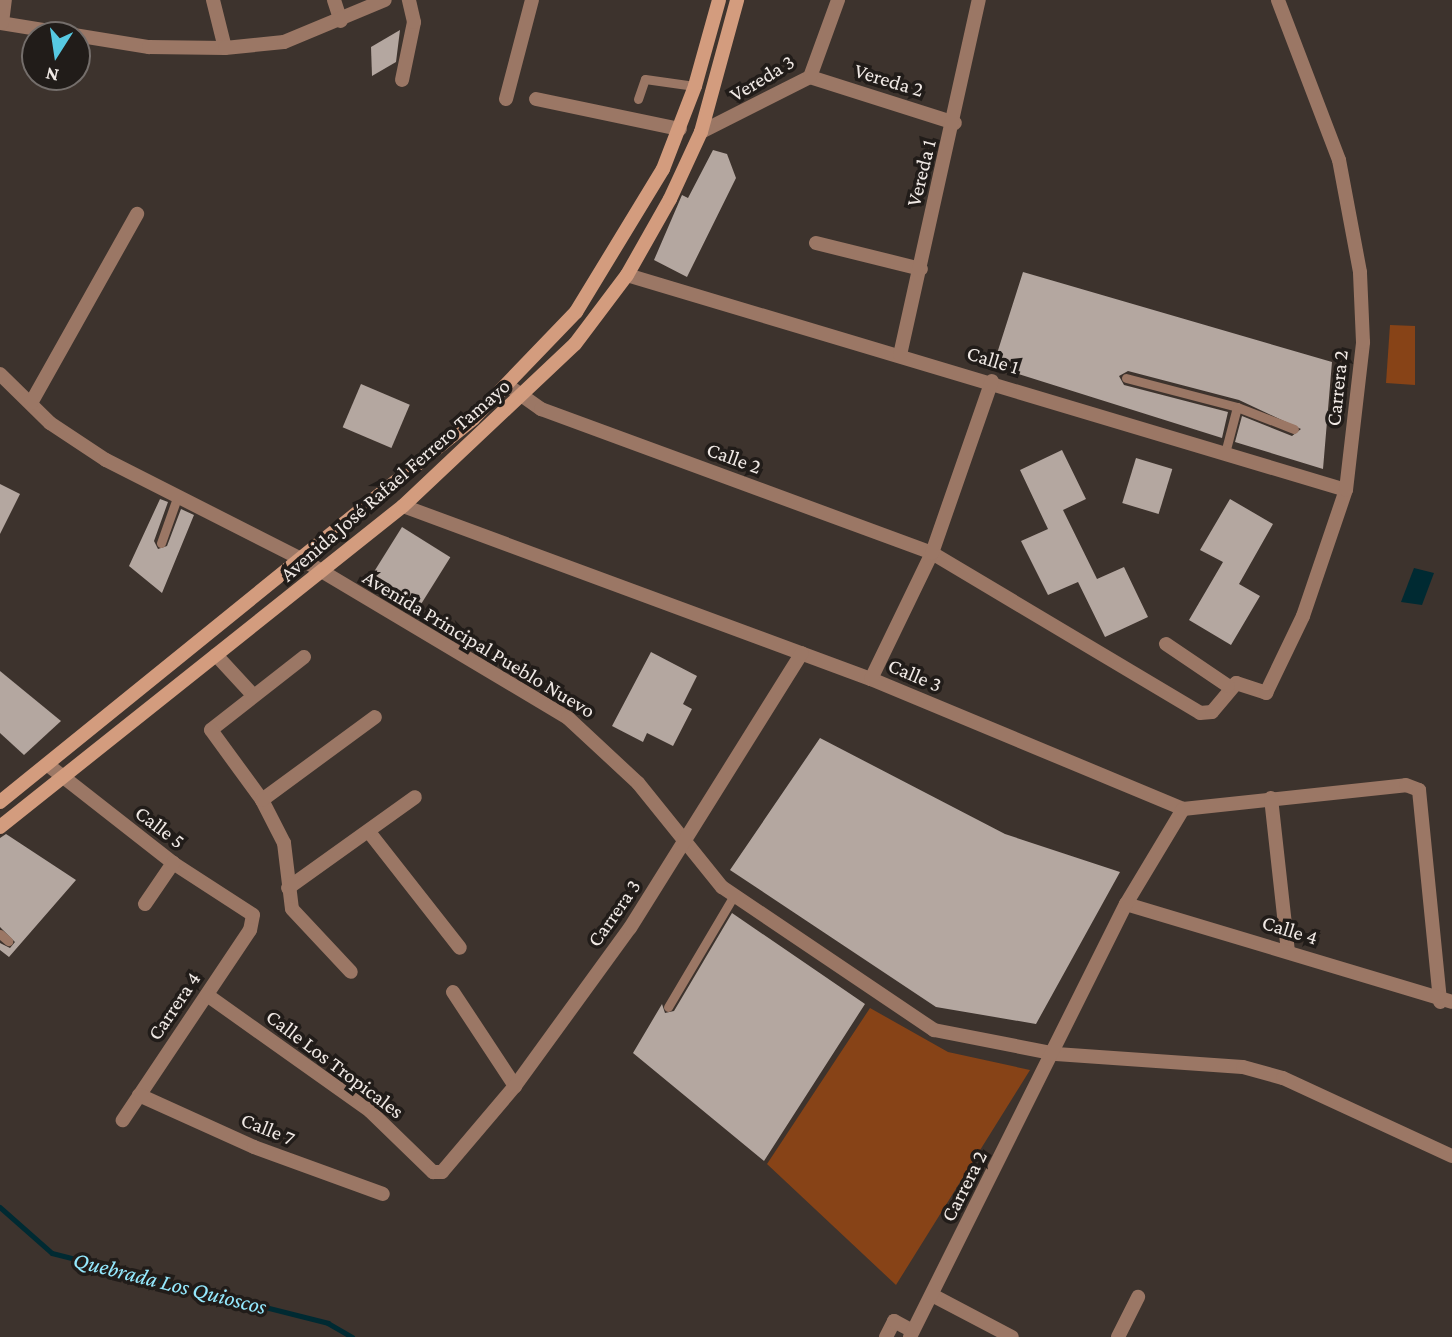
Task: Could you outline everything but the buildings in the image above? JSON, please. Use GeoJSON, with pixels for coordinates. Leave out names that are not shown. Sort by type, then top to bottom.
{"type":"FeatureCollection","features":[{"type":"Feature","properties":{"kind":"street"},"geometry":{"type":"LineString","coordinates":[[5,0],[1,23],[149,47],[225,48],[284,42],[341,21],[386,0]]}},
{"type":"Feature","properties":{"kind":"street"},"geometry":{"type":"LineString","coordinates":[[213,0],[225,48]]}},
{"type":"Feature","properties":{"kind":"street"},"geometry":{"type":"LineString","coordinates":[[334,0],[341,21]]}},
{"type":"Feature","properties":{"kind":"street"},"geometry":{"type":"LineString","coordinates":[[402,79],[414,22],[410,0]]}},
{"type":"Feature","properties":{"kind":"street"},"geometry":{"type":"LineString","coordinates":[[506,99],[532,0]]}},
{"type":"Feature","properties":{"kind":"street","name":"Avenida José Rafael Ferrero Tamayo"},"geometry":{"type":"LineString","coordinates":[[0,802],[303,560],[507,385],[606,271],[680,129],[719,0]]}},
{"type":"Feature","properties":{"kind":"street","name":"Avenida José Rafael Ferrero Tamayo"},"geometry":{"type":"LineString","coordinates":[[0,827],[403,506],[523,399],[627,275],[701,132],[737,0]]}},
{"type":"Feature","properties":{"kind":"street","name":"Vereda 3"},"geometry":{"type":"LineString","coordinates":[[701,132],[810,77],[838,0]]}},
{"type":"Feature","properties":{"kind":"street","name":"Vereda 1"},"geometry":{"type":"LineString","coordinates":[[900,355],[956,123],[979,0]]}},
{"type":"Feature","properties":{"kind":"street","name":"Carrera 2"},"geometry":{"type":"LineString","coordinates":[[1228,686],[1243,683],[1266,694],[1275,680],[1346,490],[1363,342],[1360,272],[1339,160],[1278,0]]}},
{"type":"Feature","properties":{"kind":"street","name":"Vereda 2"},"geometry":{"type":"LineString","coordinates":[[810,77],[956,123]]}},
{"type":"Feature","properties":{"kind":"street"},"geometry":{"type":"LineString","coordinates":[[536,99],[680,129]]}},
{"type":"Feature","properties":{"kind":"street"},"geometry":{"type":"LineString","coordinates":[[31,402],[137,214]]}},
{"type":"Feature","properties":{"kind":"street"},"geometry":{"type":"LineString","coordinates":[[816,243],[921,270]]}},
{"type":"Feature","properties":{"kind":"street","name":"Calle 1"},"geometry":{"type":"LineString","coordinates":[[627,275],[992,381],[1346,490]]}},
{"type":"Feature","properties":{"kind":"street","name":"Avenida Principal Pueblo Nuevo"},"geometry":{"type":"LineString","coordinates":[[0,374],[31,402],[106,460],[303,560],[568,718],[613,756],[685,846],[733,897],[934,1030],[1056,1054],[1243,1067],[1283,1078],[1452,1156]]}},
{"type":"Feature","properties":{"kind":"street"},"geometry":{"type":"LineString","coordinates":[[871,679],[932,553],[992,381]]}},
{"type":"Feature","properties":{"kind":"street"},"geometry":{"type":"LineString","coordinates":[[507,385],[523,399]]}},
{"type":"Feature","properties":{"kind":"street","name":"Calle 2"},"geometry":{"type":"LineString","coordinates":[[523,399],[932,553],[1200,713],[1212,712],[1228,686]]}},
{"type":"Feature","properties":{"kind":"street","name":"Calle 3"},"geometry":{"type":"LineString","coordinates":[[403,506],[871,679],[1183,809],[1406,785],[1419,790],[1446,1002]]}},
{"type":"Feature","properties":{"kind":"street"},"geometry":{"type":"LineString","coordinates":[[1166,645],[1228,686]]}},
{"type":"Feature","properties":{"kind":"street","name":"Carrera 3"},"geometry":{"type":"LineString","coordinates":[[433,1172],[448,1169],[515,1086],[685,846],[802,653]]}},
{"type":"Feature","properties":{"kind":"street"},"geometry":{"type":"LineString","coordinates":[[216,655],[253,695]]}},
{"type":"Feature","properties":{"kind":"street"},"geometry":{"type":"LineString","coordinates":[[304,657],[211,730],[262,800],[288,853],[288,888],[292,909],[351,972]]}},
{"type":"Feature","properties":{"kind":"street"},"geometry":{"type":"LineString","coordinates":[[262,800],[375,717]]}},
{"type":"Feature","properties":{"kind":"street","name":"Calle 5"},"geometry":{"type":"LineString","coordinates":[[48,765],[61,779],[173,863],[253,915]]}},
{"type":"Feature","properties":{"kind":"street"},"geometry":{"type":"LineString","coordinates":[[288,888],[415,797]]}},
{"type":"Feature","properties":{"kind":"street"},"geometry":{"type":"LineString","coordinates":[[1271,798],[1288,951]]}},
{"type":"Feature","properties":{"kind":"street","name":"Carrera 2"},"geometry":{"type":"LineString","coordinates":[[911,1334],[1056,1054],[1126,904],[1183,809]]}},
{"type":"Feature","properties":{"kind":"street"},"geometry":{"type":"LineString","coordinates":[[369,832],[460,948]]}},
{"type":"Feature","properties":{"kind":"street"},"geometry":{"type":"LineString","coordinates":[[145,904],[173,863]]}},
{"type":"Feature","properties":{"kind":"street","name":"Calle 4"},"geometry":{"type":"LineString","coordinates":[[1126,904],[1288,951],[1446,1002]]}},
{"type":"Feature","properties":{"kind":"street","name":"Carrera 4"},"geometry":{"type":"LineString","coordinates":[[123,1120],[250,930],[253,915]]}},
{"type":"Feature","properties":{"kind":"street"},"geometry":{"type":"LineString","coordinates":[[453,992],[515,1086]]}},
{"type":"Feature","properties":{"kind":"street","name":"Calle Los Tropicales"},"geometry":{"type":"LineString","coordinates":[[206,995],[370,1111],[433,1172]]}},
{"type":"Feature","properties":{"kind":"street","name":"Calle 7"},"geometry":{"type":"LineString","coordinates":[[139,1095],[254,1147],[383,1194]]}},
{"type":"Feature","properties":{"kind":"street"},"geometry":{"type":"LineString","coordinates":[[932,1295],[1012,1337]]}},
{"type":"Feature","properties":{"kind":"street"},"geometry":{"type":"LineString","coordinates":[[1118,1337],[1138,1297]]}},
{"type":"Feature","properties":{"kind":"street"},"geometry":{"type":"LineString","coordinates":[[886,1337],[894,1321],[911,1334]]}},
{"type":"Feature","properties":{"kind":"lane"},"geometry":{"type":"LineString","coordinates":[[638,99],[645,79],[695,86]]}},
{"type":"Feature","properties":{"kind":"lane"},"geometry":{"type":"LineString","coordinates":[[1126,377],[1237,407],[1294,429]]}},
{"type":"Feature","properties":{"kind":"lane"},"geometry":{"type":"LineString","coordinates":[[1225,453],[1237,407]]}},
{"type":"Feature","properties":{"kind":"lane"},"geometry":{"type":"LineString","coordinates":[[161,544],[178,495]]}},
{"type":"Feature","properties":{"kind":"lane"},"geometry":{"type":"LineString","coordinates":[[668,1007],[733,897]]}},
{"type":"Feature","properties":{"kind":"shaded area"},"geometry":{"type":"Polygon","coordinates":[[[1390,325],[1415,326],[1415,385],[1386,383],[1390,325]]]}},
{"type":"Feature","properties":{"kind":"shaded area"},"geometry":{"type":"Polygon","coordinates":[[[870,1008],[948,1052],[1030,1070],[896,1285],[767,1164],[870,1008]]]}},
{"type":"Feature","properties":{"kind":"water"},"geometry":{"type":"Polygon","coordinates":[[[1414,568],[1434,573],[1422,605],[1401,602],[1414,568]]]}},
{"type":"Feature","properties":{"kind":"waterway","name":"Quebrada Los Quioscos"},"geometry":{"type":"LineString","coordinates":[[0,1207],[52,1253],[328,1323],[352,1337]]}}]}
